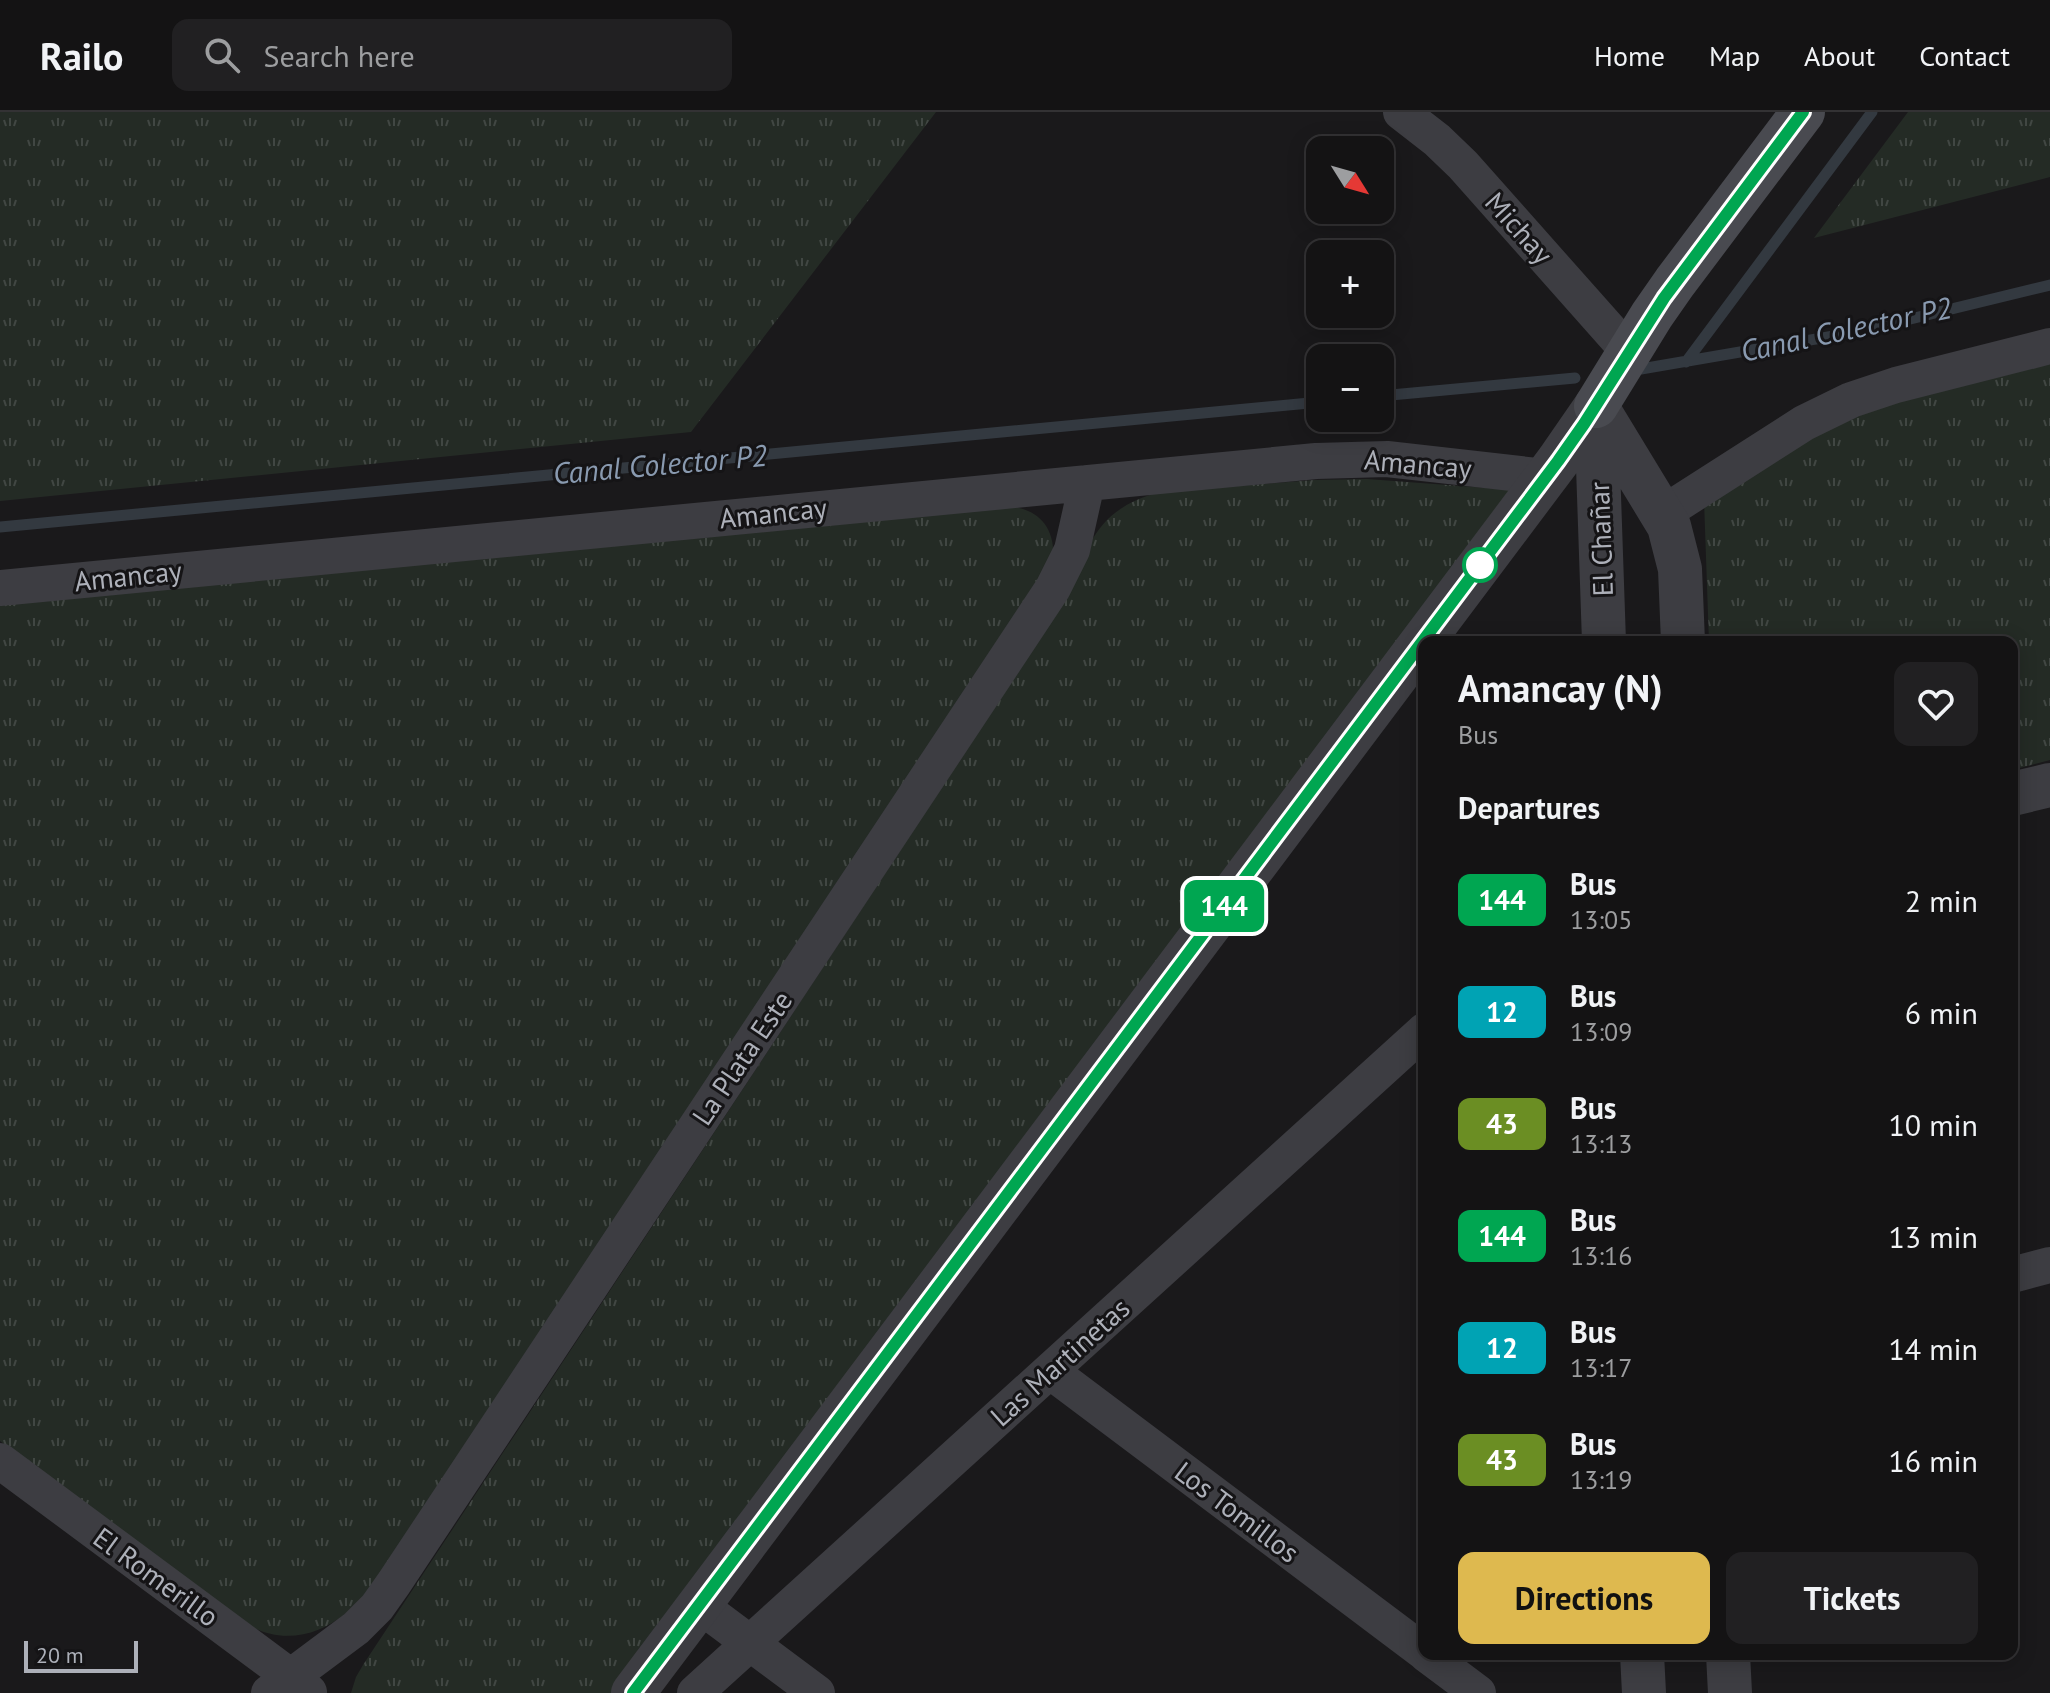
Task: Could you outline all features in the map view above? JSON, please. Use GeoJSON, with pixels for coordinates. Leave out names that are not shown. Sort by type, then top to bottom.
{"type":"FeatureCollection","features":[{"type":"Feature","properties":{"kind":"main road"},"geometry":{"type":"LineString","coordinates":[[1596,406],[1675,282],[1803,112]]}},
{"type":"Feature","properties":{"kind":"street","name":"Michay"},"geometry":{"type":"LineString","coordinates":[[1419,117],[1629,352]]}},
{"type":"Feature","properties":{"kind":"street"},"geometry":{"type":"LineString","coordinates":[[1662,514],[1804,423],[1839,405],[1896,385],[2050,346]]}},
{"type":"Feature","properties":{"kind":"street"},"geometry":{"type":"LineString","coordinates":[[1427,636],[1596,406]]}},
{"type":"Feature","properties":{"kind":"street","name":"El Chañar"},"geometry":{"type":"LineString","coordinates":[[1596,406],[1662,514],[1674,540],[1680,569],[1683,636]]}},
{"type":"Feature","properties":{"kind":"street","name":"El Chañar"},"geometry":{"type":"LineString","coordinates":[[1596,406],[1604,636]]}},
{"type":"Feature","properties":{"kind":"street","name":"Amancay"},"geometry":{"type":"LineString","coordinates":[[0,588],[1316,461],[1363,458],[1413,461],[1546,477]]}},
{"type":"Feature","properties":{"kind":"street","name":"La Plata Este"},"geometry":{"type":"LineString","coordinates":[[290,1688],[367,1618],[394,1583],[1053,588],[1072,550],[1087,483]]}},
{"type":"Feature","properties":{"kind":"street"},"geometry":{"type":"LineString","coordinates":[[633,1693],[1418,647]]}},
{"type":"Feature","properties":{"kind":"street"},"geometry":{"type":"LineString","coordinates":[[2018,793],[2050,785]]}},
{"type":"Feature","properties":{"kind":"street","name":"Las Martinetas"},"geometry":{"type":"LineString","coordinates":[[695,1693],[1418,1036]]}},
{"type":"Feature","properties":{"kind":"street"},"geometry":{"type":"LineString","coordinates":[[2018,1273],[2050,1265]]}},
{"type":"Feature","properties":{"kind":"street","name":"Los Tomillos"},"geometry":{"type":"LineString","coordinates":[[1050,1371],[1418,1648]]}},
{"type":"Feature","properties":{"kind":"street","name":"El Romerillo"},"geometry":{"type":"LineString","coordinates":[[0,1461],[290,1688]]}},
{"type":"Feature","properties":{"kind":"street"},"geometry":{"type":"LineString","coordinates":[[699,1605],[817,1693]]}},
{"type":"Feature","properties":{"kind":"street","name":"Los Tomillos"},"geometry":{"type":"LineString","coordinates":[[1434,1660],[1478,1693]]}},
{"type":"Feature","properties":{"kind":"street"},"geometry":{"type":"LineString","coordinates":[[1642,1660],[1644,1693]]}},
{"type":"Feature","properties":{"kind":"street"},"geometry":{"type":"LineString","coordinates":[[1728,1660],[1730,1693]]}},
{"type":"Feature","properties":{"kind":"green space"},"geometry":{"type":"Polygon","coordinates":[[[0,112],[936,112],[691,432],[0,501],[0,112]]]}},
{"type":"Feature","properties":{"kind":"green space"},"geometry":{"type":"Polygon","coordinates":[[[1908,112],[2050,112],[2050,177],[1814,238],[1908,112]]]}},
{"type":"Feature","properties":{"kind":"green space"},"geometry":{"type":"Polygon","coordinates":[[[2050,356],[2050,760],[2018,768],[2018,636],[1709,636],[1704,499],[1834,422],[2050,356]]]}},
{"type":"Feature","properties":{"kind":"green space"},"geometry":{"type":"Polygon","coordinates":[[[1367,479],[1514,490],[612,1693],[351,1693],[363,1665],[1068,596],[1098,530],[1122,508],[1159,492],[1367,479]]]}},
{"type":"Feature","properties":{"kind":"green space"},"geometry":{"type":"Polygon","coordinates":[[[1008,506],[1029,511],[1044,523],[1052,539],[1053,561],[369,1590],[352,1608],[335,1621],[312,1632],[287,1636],[262,1632],[0,1441],[0,605],[1008,506]]]}},
{"type":"Feature","properties":{"kind":"waterway"},"geometry":{"type":"LineString","coordinates":[[1686,362],[1872,112]]}},
{"type":"Feature","properties":{"kind":"waterway","name":"Canal Colector P2"},"geometry":{"type":"LineString","coordinates":[[1641,369],[1857,332],[2050,285]]}},
{"type":"Feature","properties":{"kind":"waterway","name":"Canal Colector P2"},"geometry":{"type":"LineString","coordinates":[[1394,395],[1575,378]]}},
{"type":"Feature","properties":{"kind":"waterway","name":"Canal Colector P2"},"geometry":{"type":"LineString","coordinates":[[0,527],[1306,403]]}},
{"type":"Feature","properties":{"kind":"bus line","name":"144"},"geometry":{"type":"LineString","coordinates":[[1427,636],[1558,461],[1652,315],[1803,112]]}},
{"type":"Feature","properties":{"kind":"bus line","name":"144"},"geometry":{"type":"LineString","coordinates":[[633,1693],[1418,647]]}}]}
